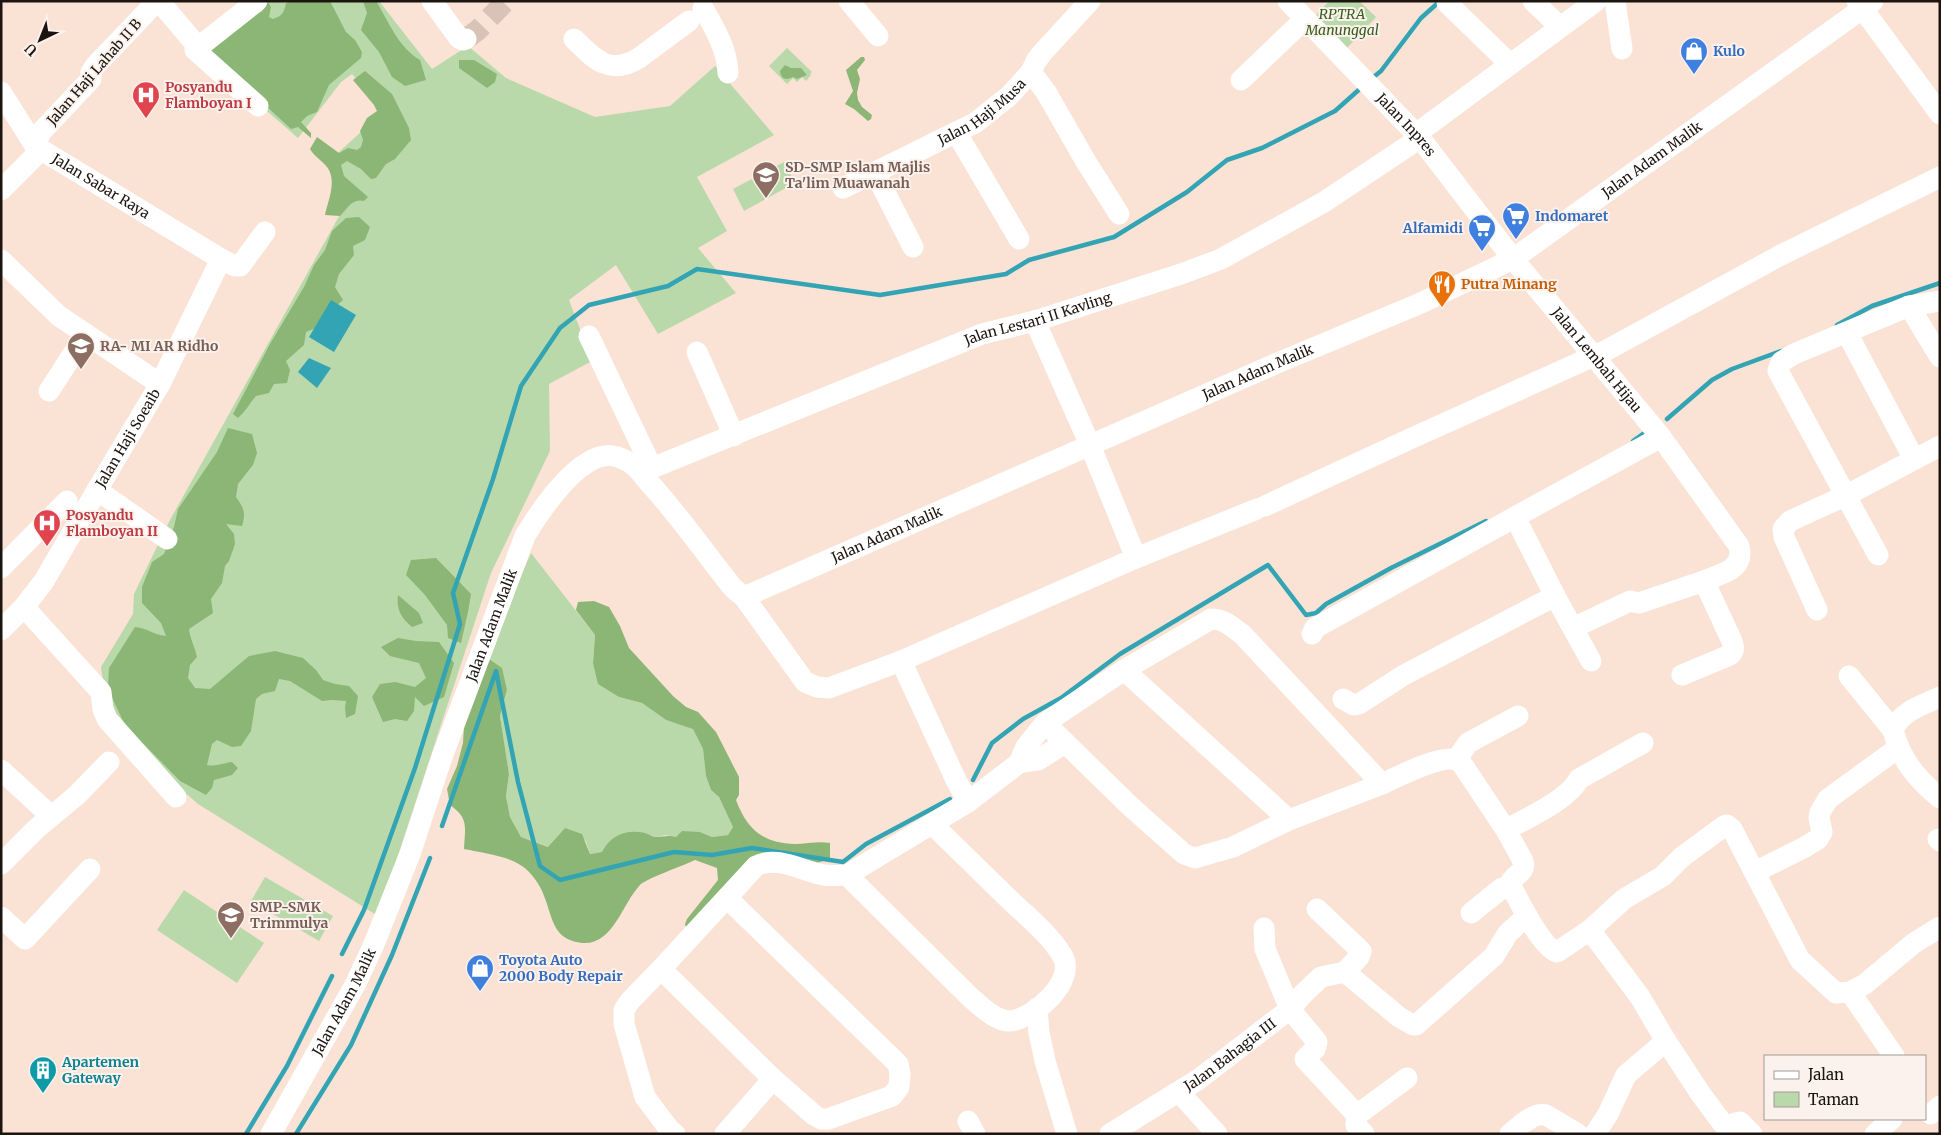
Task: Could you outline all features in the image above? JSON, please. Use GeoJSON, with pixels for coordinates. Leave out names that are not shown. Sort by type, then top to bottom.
{"type":"FeatureCollection","features":[{"type":"Feature","properties":{"kind":"street","name":"Jalan Haji Lahab II B"},"geometry":{"type":"LineString","coordinates":[[1,190],[38,148],[41,132],[90,78],[95,66],[158,1],[196,48],[258,106]]}},
{"type":"Feature","properties":{"kind":"street"},"geometry":{"type":"LineString","coordinates":[[196,48],[257,1]]}},
{"type":"Feature","properties":{"kind":"street"},"geometry":{"type":"LineString","coordinates":[[432,1],[462,38]]}},
{"type":"Feature","properties":{"kind":"street"},"geometry":{"type":"LineString","coordinates":[[849,1],[878,36]]}},
{"type":"Feature","properties":{"kind":"street","name":"Jalan Haji Musa"},"geometry":{"type":"LineString","coordinates":[[843,188],[975,123],[1009,96],[1031,72],[1043,52],[1090,1]]}},
{"type":"Feature","properties":{"kind":"street","name":"Jalan Inpres"},"geometry":{"type":"LineString","coordinates":[[1288,1],[1418,136],[1513,258]]}},
{"type":"Feature","properties":{"kind":"street"},"geometry":{"type":"LineString","coordinates":[[1533,1],[1560,27]]}},
{"type":"Feature","properties":{"kind":"street","name":"Jalan Lestari II Kavling"},"geometry":{"type":"LineString","coordinates":[[648,472],[982,334],[1034,321],[1184,273],[1221,259],[1324,202],[1418,136],[1510,64],[1596,1]]}},
{"type":"Feature","properties":{"kind":"street"},"geometry":{"type":"LineString","coordinates":[[1616,1],[1622,49]]}},
{"type":"Feature","properties":{"kind":"street"},"geometry":{"type":"LineString","coordinates":[[1447,4],[1510,64]]}},
{"type":"Feature","properties":{"kind":"street"},"geometry":{"type":"LineString","coordinates":[[1864,4],[1940,114]]}},
{"type":"Feature","properties":{"kind":"street","name":"Jalan Adam Malik"},"geometry":{"type":"LineString","coordinates":[[271,1134],[356,983],[374,944],[410,854],[442,757],[525,536],[541,510],[581,467],[594,459],[616,456],[648,472],[661,496],[733,588],[744,596],[1275,364],[1421,303],[1513,258],[1864,4]]}},
{"type":"Feature","properties":{"kind":"street"},"geometry":{"type":"LineString","coordinates":[[574,39],[593,58],[602,64],[620,66],[631,63],[639,58],[700,11],[725,50],[728,59],[728,73]]}},
{"type":"Feature","properties":{"kind":"street"},"geometry":{"type":"LineString","coordinates":[[1241,80],[1305,19]]}},
{"type":"Feature","properties":{"kind":"street"},"geometry":{"type":"LineString","coordinates":[[1031,72],[1046,92],[1119,214]]}},
{"type":"Feature","properties":{"kind":"street","name":"Jalan Sabar Raya"},"geometry":{"type":"LineString","coordinates":[[1,92],[38,148],[221,259]]}},
{"type":"Feature","properties":{"kind":"street"},"geometry":{"type":"LineString","coordinates":[[956,132],[1019,239]]}},
{"type":"Feature","properties":{"kind":"street"},"geometry":{"type":"LineString","coordinates":[[875,173],[913,248]]}},
{"type":"Feature","properties":{"kind":"street"},"geometry":{"type":"LineString","coordinates":[[744,596],[805,682],[817,688],[829,688],[901,661],[1136,558],[1261,508],[1594,356],[1781,255],[1940,178]]}},
{"type":"Feature","properties":{"kind":"street"},"geometry":{"type":"LineString","coordinates":[[221,259],[235,266],[240,266],[265,232]]}},
{"type":"Feature","properties":{"kind":"street","name":"Jalan Lembah Hijau"},"geometry":{"type":"LineString","coordinates":[[1513,258],[1661,437],[1739,546],[1741,557],[1738,563],[1732,568],[1704,581]]}},
{"type":"Feature","properties":{"kind":"street","name":"Jalan Haji Soeaib"},"geometry":{"type":"LineString","coordinates":[[1,630],[24,607],[44,581],[98,490],[160,384],[221,259]]}},
{"type":"Feature","properties":{"kind":"street"},"geometry":{"type":"LineString","coordinates":[[1,260],[59,316],[160,384]]}},
{"type":"Feature","properties":{"kind":"street"},"geometry":{"type":"LineString","coordinates":[[1878,555],[1778,371],[1781,362],[1794,354],[1909,306],[1940,300]]}},
{"type":"Feature","properties":{"kind":"street"},"geometry":{"type":"LineString","coordinates":[[1909,306],[1940,357]]}},
{"type":"Feature","properties":{"kind":"street"},"geometry":{"type":"LineString","coordinates":[[1034,321],[1090,445],[1136,558]]}},
{"type":"Feature","properties":{"kind":"street"},"geometry":{"type":"LineString","coordinates":[[1847,333],[1914,459]]}},
{"type":"Feature","properties":{"kind":"street"},"geometry":{"type":"LineString","coordinates":[[49,391],[86,334]]}},
{"type":"Feature","properties":{"kind":"street"},"geometry":{"type":"LineString","coordinates":[[589,336],[648,472]]}},
{"type":"Feature","properties":{"kind":"street"},"geometry":{"type":"LineString","coordinates":[[697,352],[734,436]]}},
{"type":"Feature","properties":{"kind":"street"},"geometry":{"type":"LineString","coordinates":[[1312,634],[1315,628],[1352,606],[1661,437]]}},
{"type":"Feature","properties":{"kind":"street"},"geometry":{"type":"LineString","coordinates":[[1817,610],[1784,536],[1783,529],[1790,521],[1847,495],[1940,446]]}},
{"type":"Feature","properties":{"kind":"street"},"geometry":{"type":"LineString","coordinates":[[98,490],[167,539]]}},
{"type":"Feature","properties":{"kind":"street"},"geometry":{"type":"LineString","coordinates":[[1,568],[67,501]]}},
{"type":"Feature","properties":{"kind":"street"},"geometry":{"type":"LineString","coordinates":[[1515,517],[1590,661]]}},
{"type":"Feature","properties":{"kind":"street"},"geometry":{"type":"LineString","coordinates":[[1573,628],[1630,601],[1639,603],[1704,581],[1734,646],[1733,651],[1730,655],[1682,675]]}},
{"type":"Feature","properties":{"kind":"street"},"geometry":{"type":"LineString","coordinates":[[1343,699],[1354,706],[1359,704],[1404,675],[1555,596]]}},
{"type":"Feature","properties":{"kind":"street"},"geometry":{"type":"LineString","coordinates":[[24,607],[101,692],[103,709],[107,719],[176,797]]}},
{"type":"Feature","properties":{"kind":"street"},"geometry":{"type":"LineString","coordinates":[[1019,763],[1026,747],[1046,723],[1124,670],[1211,618],[1225,622],[1242,634],[1382,784]]}},
{"type":"Feature","properties":{"kind":"street"},"geometry":{"type":"LineString","coordinates":[[901,661],[968,802]]}},
{"type":"Feature","properties":{"kind":"street"},"geometry":{"type":"LineString","coordinates":[[1124,670],[1289,820]]}},
{"type":"Feature","properties":{"kind":"street"},"geometry":{"type":"LineString","coordinates":[[1850,676],[1896,739],[1911,769],[1940,798]]}},
{"type":"Feature","properties":{"kind":"street"},"geometry":{"type":"LineString","coordinates":[[1755,872],[1805,847],[1818,838],[1822,832],[1819,818],[1820,812],[1828,800],[1896,739],[1898,722],[1912,709],[1940,697]]}},
{"type":"Feature","properties":{"kind":"street"},"geometry":{"type":"LineString","coordinates":[[1456,760],[1468,743],[1518,716]]}},
{"type":"Feature","properties":{"kind":"street"},"geometry":{"type":"LineString","coordinates":[[1046,723],[1184,854],[1195,858],[1233,847],[1289,820],[1382,784],[1423,765],[1450,759],[1456,760],[1462,764],[1506,830],[1525,865],[1523,870],[1510,882],[1527,916],[1550,949],[1557,952],[1590,930],[1624,898],[1663,876],[1682,857],[1724,826],[1732,829],[1800,960],[1836,992],[1850,992],[1865,984],[1914,943],[1940,926]]}},
{"type":"Feature","properties":{"kind":"street"},"geometry":{"type":"LineString","coordinates":[[1506,830],[1557,800],[1575,786],[1579,779],[1643,742]]}},
{"type":"Feature","properties":{"kind":"street"},"geometry":{"type":"LineString","coordinates":[[675,1134],[669,1129],[645,1097],[624,1024],[624,1010],[630,1001],[661,970],[756,866],[765,862],[776,862],[825,875],[848,875],[968,802],[1019,763],[1038,760],[1065,743]]}},
{"type":"Feature","properties":{"kind":"street"},"geometry":{"type":"LineString","coordinates":[[1,864],[109,762]]}},
{"type":"Feature","properties":{"kind":"street"},"geometry":{"type":"LineString","coordinates":[[1,770],[52,816]]}},
{"type":"Feature","properties":{"kind":"street"},"geometry":{"type":"LineString","coordinates":[[848,875],[971,998],[999,1018],[1009,1021],[1022,1017],[1053,996],[1062,983],[1066,970],[1063,957],[1042,930],[932,824]]}},
{"type":"Feature","properties":{"kind":"street"},"geometry":{"type":"LineString","coordinates":[[1,917],[25,939],[90,869]]}},
{"type":"Feature","properties":{"kind":"street"},"geometry":{"type":"LineString","coordinates":[[1471,912],[1502,888],[1508,887],[1513,890]]}},
{"type":"Feature","properties":{"kind":"street"},"geometry":{"type":"LineString","coordinates":[[661,970],[814,1115],[822,1119],[828,1119],[892,1096],[899,1087],[900,1074],[898,1064],[727,898]]}},
{"type":"Feature","properties":{"kind":"street"},"geometry":{"type":"LineString","coordinates":[[1317,909],[1361,950],[1359,957],[1345,972],[1399,1016],[1416,1025],[1494,956],[1508,933],[1527,916]]}},
{"type":"Feature","properties":{"kind":"street"},"geometry":{"type":"LineString","coordinates":[[1264,928],[1265,949],[1290,1009],[1317,1042],[1315,1049],[1305,1058],[1360,1124],[1407,1078]]}},
{"type":"Feature","properties":{"kind":"street"},"geometry":{"type":"LineString","coordinates":[[1590,930],[1640,997],[1666,1041],[1718,1119],[1723,1124],[1729,1125],[1740,1122],[1752,1134]]}},
{"type":"Feature","properties":{"kind":"street","name":"Jalan Bahagia III"},"geometry":{"type":"LineString","coordinates":[[1122,1130],[1199,1080],[1290,1009],[1321,977],[1345,972]]}},
{"type":"Feature","properties":{"kind":"street"},"geometry":{"type":"LineString","coordinates":[[1850,992],[1893,1055]]}},
{"type":"Feature","properties":{"kind":"street"},"geometry":{"type":"LineString","coordinates":[[1036,1008],[1038,1033],[1066,1134]]}},
{"type":"Feature","properties":{"kind":"street"},"geometry":{"type":"LineString","coordinates":[[1594,1134],[1608,1114],[1626,1074],[1666,1041]]}},
{"type":"Feature","properties":{"kind":"street"},"geometry":{"type":"LineString","coordinates":[[725,1134],[773,1078]]}},
{"type":"Feature","properties":{"kind":"street"},"geometry":{"type":"LineString","coordinates":[[1179,1092],[1217,1134]]}},
{"type":"Feature","properties":{"kind":"street"},"geometry":{"type":"LineString","coordinates":[[1510,1134],[1535,1115],[1540,1114],[1578,1134]]}},
{"type":"Feature","properties":{"kind":"street"},"geometry":{"type":"LineString","coordinates":[[1875,1134],[1891,1120]]}},
{"type":"Feature","properties":{"kind":"green space"},"geometry":{"type":"Polygon","coordinates":[[[259,1],[379,1],[432,69],[468,46],[506,78],[595,117],[670,106],[715,66],[774,135],[697,177],[727,231],[698,248],[736,293],[658,334],[616,265],[569,300],[592,361],[549,384],[550,451],[491,573],[378,916],[198,804],[182,790],[106,703],[101,667],[133,614],[134,594],[170,520],[352,193],[327,163],[384,111],[352,74],[341,82],[298,138],[197,50],[259,1]]]}},
{"type":"Feature","properties":{"kind":"green space"},"geometry":{"type":"Polygon","coordinates":[[[295,1],[330,1],[346,32],[355,40],[362,52],[361,58],[329,85],[317,112],[307,116],[301,122],[311,133],[311,138],[298,127],[291,129],[207,51],[249,13],[262,12],[263,5],[268,2],[271,7],[269,17],[273,19],[282,14],[286,3],[295,1]]]}},
{"type":"Feature","properties":{"kind":"green space"},"geometry":{"type":"Polygon","coordinates":[[[363,1],[376,1],[400,41],[412,55],[420,60],[426,80],[405,86],[392,77],[379,52],[361,30],[367,13],[363,1]]]}},
{"type":"Feature","properties":{"kind":"green space","name":"RPTRA Manunggal"},"geometry":{"type":"Polygon","coordinates":[[[1329,1],[1359,1],[1376,17],[1343,52],[1311,21],[1329,1]]]}},
{"type":"Feature","properties":{"kind":"green space"},"geometry":{"type":"Polygon","coordinates":[[[787,48],[812,72],[806,81],[802,77],[797,82],[793,78],[787,84],[769,66],[787,48]]]}},
{"type":"Feature","properties":{"kind":"green space"},"geometry":{"type":"Polygon","coordinates":[[[861,57],[864,57],[865,60],[857,70],[860,79],[857,93],[862,107],[872,115],[868,121],[845,104],[853,91],[846,70],[861,57]]]}},
{"type":"Feature","properties":{"kind":"green space"},"geometry":{"type":"Polygon","coordinates":[[[459,60],[474,60],[497,74],[495,82],[487,88],[459,68],[459,60]]]}},
{"type":"Feature","properties":{"kind":"green space"},"geometry":{"type":"Polygon","coordinates":[[[785,65],[791,68],[801,68],[807,75],[797,79],[793,77],[784,78],[781,76],[780,71],[785,65]]]}},
{"type":"Feature","properties":{"kind":"green space"},"geometry":{"type":"Polygon","coordinates":[[[365,71],[392,94],[409,128],[411,140],[395,159],[386,164],[376,178],[371,179],[361,169],[347,161],[341,165],[344,176],[368,197],[364,201],[353,202],[340,216],[325,215],[331,192],[331,175],[327,167],[310,149],[317,137],[339,153],[348,148],[357,150],[361,147],[363,140],[360,131],[367,118],[377,111],[353,80],[365,71]]]}},
{"type":"Feature","properties":{"kind":"green space"},"geometry":{"type":"Polygon","coordinates":[[[784,162],[795,183],[744,211],[733,189],[784,162]]]}},
{"type":"Feature","properties":{"kind":"green space"},"geometry":{"type":"Polygon","coordinates":[[[359,217],[370,227],[365,240],[353,246],[354,255],[339,274],[335,287],[343,300],[332,310],[321,326],[306,332],[304,345],[286,361],[290,370],[287,383],[274,384],[269,393],[256,396],[238,418],[233,414],[270,344],[304,287],[314,265],[325,250],[332,231],[346,218],[359,217]]]}},
{"type":"Feature","properties":{"kind":"green space"},"geometry":{"type":"Polygon","coordinates":[[[228,428],[252,434],[257,453],[253,465],[238,484],[236,497],[243,511],[242,526],[226,524],[234,534],[235,544],[229,561],[225,566],[222,583],[211,599],[213,613],[189,629],[197,657],[190,665],[188,678],[195,688],[210,689],[249,656],[275,651],[303,658],[316,670],[323,680],[349,686],[358,696],[355,714],[346,718],[346,701],[322,701],[290,681],[279,679],[275,691],[262,694],[256,699],[251,731],[241,746],[232,747],[217,740],[212,744],[207,765],[232,762],[238,768],[232,775],[214,780],[212,788],[206,795],[180,781],[125,725],[108,687],[109,668],[135,627],[166,636],[161,623],[142,603],[142,587],[152,562],[164,554],[174,527],[178,509],[217,452],[228,428]]]}},
{"type":"Feature","properties":{"kind":"green space"},"geometry":{"type":"Polygon","coordinates":[[[531,553],[595,635],[593,663],[619,697],[642,703],[666,720],[693,728],[703,749],[706,776],[711,790],[719,797],[733,827],[728,835],[712,837],[700,832],[676,837],[666,835],[656,837],[645,833],[602,852],[590,854],[586,841],[565,828],[549,847],[521,837],[510,817],[506,796],[509,774],[500,716],[507,690],[486,657],[531,553]]]}},
{"type":"Feature","properties":{"kind":"green space"},"geometry":{"type":"Polygon","coordinates":[[[436,558],[471,594],[461,643],[448,638],[447,625],[425,595],[406,575],[411,560],[436,558]]]}},
{"type":"Feature","properties":{"kind":"green space"},"geometry":{"type":"Polygon","coordinates":[[[398,595],[419,613],[423,623],[412,627],[405,620],[400,613],[398,595]]]}},
{"type":"Feature","properties":{"kind":"green space"},"geometry":{"type":"Polygon","coordinates":[[[594,601],[609,607],[620,626],[629,648],[673,696],[686,707],[698,712],[716,732],[739,777],[739,795],[736,800],[745,819],[751,826],[757,832],[773,841],[795,844],[830,843],[830,859],[817,863],[780,857],[686,927],[687,919],[718,880],[717,868],[695,860],[643,882],[605,935],[595,941],[584,943],[570,940],[559,932],[541,888],[532,875],[522,866],[501,857],[464,849],[463,819],[450,805],[447,789],[457,766],[463,743],[464,726],[486,657],[502,668],[507,690],[500,716],[509,774],[506,796],[510,817],[521,837],[548,847],[565,828],[582,834],[590,854],[602,852],[610,841],[625,833],[638,832],[655,837],[676,837],[682,831],[700,832],[712,837],[728,835],[733,827],[719,797],[711,790],[706,776],[703,749],[693,729],[666,720],[642,703],[619,697],[598,684],[593,663],[595,635],[576,610],[578,602],[594,601]]]}},
{"type":"Feature","properties":{"kind":"green space"},"geometry":{"type":"Polygon","coordinates":[[[398,638],[439,642],[454,663],[444,697],[424,706],[415,697],[414,711],[407,721],[395,719],[383,722],[372,697],[380,684],[395,682],[415,687],[426,678],[419,663],[390,656],[381,647],[398,638]]]}},
{"type":"Feature","properties":{"kind":"green space"},"geometry":{"type":"Polygon","coordinates":[[[265,877],[333,916],[319,941],[251,901],[265,877]]]}},
{"type":"Feature","properties":{"kind":"green space"},"geometry":{"type":"Polygon","coordinates":[[[184,890],[264,943],[237,983],[157,930],[184,890]]]}},
{"type":"Feature","properties":{"kind":"water"},"geometry":{"type":"Polygon","coordinates":[[[331,300],[356,315],[334,352],[309,337],[331,300]]]}},
{"type":"Feature","properties":{"kind":"water"},"geometry":{"type":"Polygon","coordinates":[[[309,358],[331,368],[317,388],[298,372],[309,358]]]}},
{"type":"Feature","properties":{"kind":"waterway"},"geometry":{"type":"LineString","coordinates":[[1371,79],[1381,71],[1421,18],[1440,1]]}},
{"type":"Feature","properties":{"kind":"waterway"},"geometry":{"type":"LineString","coordinates":[[342,954],[364,910],[415,768],[460,624],[453,593],[493,479],[521,386],[560,328],[589,305],[668,286],[697,269],[880,295],[1006,274],[1029,260],[1114,237],[1187,192],[1227,160],[1262,148],[1335,111],[1362,87]]}},
{"type":"Feature","properties":{"kind":"waterway"},"geometry":{"type":"LineString","coordinates":[[1837,325],[1872,306],[1940,283]]}},
{"type":"Feature","properties":{"kind":"waterway"},"geometry":{"type":"LineString","coordinates":[[1667,419],[1712,380],[1732,369],[1781,351]]}},
{"type":"Feature","properties":{"kind":"waterway"},"geometry":{"type":"LineString","coordinates":[[1633,441],[1647,431]]}},
{"type":"Feature","properties":{"kind":"waterway"},"geometry":{"type":"LineString","coordinates":[[973,780],[992,743],[1023,719],[1061,698],[1120,654],[1268,565],[1306,615],[1316,613],[1326,604],[1391,568],[1486,521]]}},
{"type":"Feature","properties":{"kind":"waterway"},"geometry":{"type":"LineString","coordinates":[[442,826],[496,671],[518,782],[540,866],[560,880],[674,852],[712,855],[752,848],[843,862],[866,844],[950,799]]}},
{"type":"Feature","properties":{"kind":"waterway"},"geometry":{"type":"LineString","coordinates":[[296,1134],[351,1045],[392,955],[430,858]]}},
{"type":"Feature","properties":{"kind":"waterway"},"geometry":{"type":"LineString","coordinates":[[246,1134],[287,1066],[332,976]]}},
{"type":"Feature","properties":{"kind":"tunnel"},"geometry":{"type":"LineString","coordinates":[[466,39],[478,30],[504,3]]}},
{"type":"Feature","properties":{"kind":"place","name":"Kulo"},"geometry":{"type":"Point","coordinates":[1694,75]}},
{"type":"Feature","properties":{"kind":"place","name":"Posyandu Flamboyan I"},"geometry":{"type":"Point","coordinates":[146,119]}},
{"type":"Feature","properties":{"kind":"place","name":"SD-SMP Islam Majlis Ta'lim Muawanah"},"geometry":{"type":"Point","coordinates":[766,199]}},
{"type":"Feature","properties":{"kind":"place","name":"Indomaret"},"geometry":{"type":"Point","coordinates":[1516,240]}},
{"type":"Feature","properties":{"kind":"place","name":"Alfamidi"},"geometry":{"type":"Point","coordinates":[1482,252]}},
{"type":"Feature","properties":{"kind":"place","name":"Putra Minang"},"geometry":{"type":"Point","coordinates":[1442,308]}},
{"type":"Feature","properties":{"kind":"place","name":"RA- MI AR Ridho"},"geometry":{"type":"Point","coordinates":[81,370]}},
{"type":"Feature","properties":{"kind":"place","name":"Posyandu Flamboyan II"},"geometry":{"type":"Point","coordinates":[47,547]}},
{"type":"Feature","properties":{"kind":"place","name":"SMP-SMK Trimmulya"},"geometry":{"type":"Point","coordinates":[231,939]}},
{"type":"Feature","properties":{"kind":"place","name":"Toyota Auto 2000 Body Repair"},"geometry":{"type":"Point","coordinates":[480,992]}},
{"type":"Feature","properties":{"kind":"place","name":"Apartemen Gateway"},"geometry":{"type":"Point","coordinates":[43,1094]}}]}
